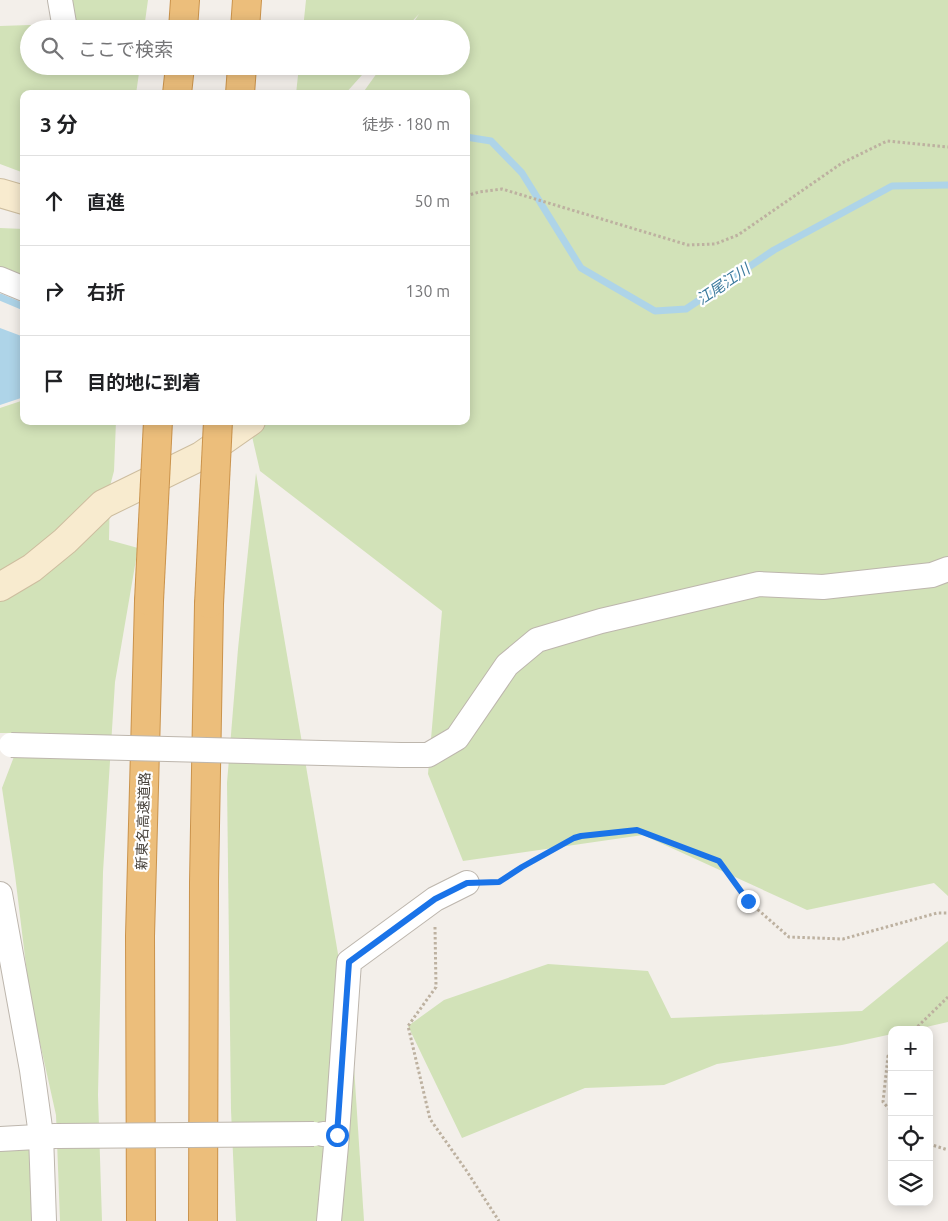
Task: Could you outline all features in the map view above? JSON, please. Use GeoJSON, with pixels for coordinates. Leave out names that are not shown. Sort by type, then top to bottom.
{"type":"FeatureCollection","features":[{"type":"Feature","properties":{"kind":"highway"},"geometry":{"type":"LineString","coordinates":[[184,20],[185,0]]}},
{"type":"Feature","properties":{"kind":"highway"},"geometry":{"type":"LineString","coordinates":[[246,20],[247,0]]}},
{"type":"Feature","properties":{"kind":"highway","name":"新東名高速道路"},"geometry":{"type":"LineString","coordinates":[[141,1221],[140,936],[149,601],[158,425]]}},
{"type":"Feature","properties":{"kind":"highway"},"geometry":{"type":"LineString","coordinates":[[203,1221],[204,892],[209,604],[218,425]]}},
{"type":"Feature","properties":{"kind":"street"},"geometry":{"type":"LineString","coordinates":[[60,0],[63,20]]}},
{"type":"Feature","properties":{"kind":"street"},"geometry":{"type":"LineString","coordinates":[[0,193],[20,199]]}},
{"type":"Feature","properties":{"kind":"street"},"geometry":{"type":"LineString","coordinates":[[0,280],[20,288]]}},
{"type":"Feature","properties":{"kind":"street"},"geometry":{"type":"LineString","coordinates":[[0,587],[32,568],[65,541],[103,504],[201,456],[244,425]]}},
{"type":"Feature","properties":{"kind":"street"},"geometry":{"type":"LineString","coordinates":[[5,747],[428,755],[457,738],[507,665],[537,640],[600,621],[759,584],[823,586],[932,575],[948,569]]}},
{"type":"Feature","properties":{"kind":"street"},"geometry":{"type":"LineString","coordinates":[[329,1221],[325,1134],[349,962],[435,899],[467,883]]}},
{"type":"Feature","properties":{"kind":"street"},"geometry":{"type":"LineString","coordinates":[[0,894],[32,1070],[49,1135],[44,1221]]}},
{"type":"Feature","properties":{"kind":"street"},"geometry":{"type":"LineString","coordinates":[[0,1139],[49,1135],[325,1134]]}},
{"type":"Feature","properties":{"kind":"path"},"geometry":{"type":"LineString","coordinates":[[470,195],[502,189],[688,245],[716,244],[738,235],[842,163],[887,141],[948,147]]}},
{"type":"Feature","properties":{"kind":"path"},"geometry":{"type":"LineString","coordinates":[[467,883],[499,882],[574,838],[637,830],[719,861],[748,901],[789,937],[843,939],[937,912],[948,913]]}},
{"type":"Feature","properties":{"kind":"path"},"geometry":{"type":"LineString","coordinates":[[435,899],[436,987],[408,1026],[430,1120],[500,1221]]}},
{"type":"Feature","properties":{"kind":"path"},"geometry":{"type":"LineString","coordinates":[[918,1026],[948,997]]}},
{"type":"Feature","properties":{"kind":"path"},"geometry":{"type":"LineString","coordinates":[[888,1056],[883,1102],[888,1108]]}},
{"type":"Feature","properties":{"kind":"path"},"geometry":{"type":"LineString","coordinates":[[933,1145],[948,1150]]}},
{"type":"Feature","properties":{"kind":"green space"},"geometry":{"type":"Polygon","coordinates":[[[60,0],[148,0],[145,20],[59,20],[60,0]]]}},
{"type":"Feature","properties":{"kind":"green space"},"geometry":{"type":"Polygon","coordinates":[[[306,0],[948,0],[948,896],[934,883],[807,910],[643,835],[463,861],[428,774],[442,611],[260,471],[251,432],[261,425],[470,425],[470,90],[365,90],[376,75],[470,75],[470,20],[415,20],[419,14],[413,20],[304,20],[306,0]]]}},
{"type":"Feature","properties":{"kind":"green space"},"geometry":{"type":"Polygon","coordinates":[[[20,25],[20,75],[139,75],[137,90],[20,90],[20,172],[0,164],[0,26],[20,25]]]}},
{"type":"Feature","properties":{"kind":"green space"},"geometry":{"type":"Polygon","coordinates":[[[298,75],[362,75],[349,90],[296,90],[298,75]]]}},
{"type":"Feature","properties":{"kind":"green space"},"geometry":{"type":"Polygon","coordinates":[[[0,228],[20,229],[20,275],[0,271],[0,228]]]}},
{"type":"Feature","properties":{"kind":"green space"},"geometry":{"type":"Polygon","coordinates":[[[20,401],[20,425],[116,425],[114,471],[110,486],[109,540],[138,548],[115,682],[103,872],[98,1095],[102,1221],[60,1221],[56,1115],[30,998],[2,788],[23,733],[0,733],[0,408],[20,401]]]}},
{"type":"Feature","properties":{"kind":"green space"},"geometry":{"type":"Polygon","coordinates":[[[256,473],[352,1036],[364,1221],[236,1221],[231,1110],[227,783],[238,649],[256,473]]]}},
{"type":"Feature","properties":{"kind":"green space"},"geometry":{"type":"Polygon","coordinates":[[[948,941],[948,1022],[930,1026],[888,1026],[888,1035],[842,1045],[717,1064],[664,1085],[585,1088],[462,1138],[408,1026],[444,1000],[548,964],[648,971],[671,1018],[862,1011],[948,941]]]}},
{"type":"Feature","properties":{"kind":"green space"},"geometry":{"type":"Polygon","coordinates":[[[32,1140],[38,1221],[0,1221],[0,1146],[32,1140]]]}},
{"type":"Feature","properties":{"kind":"water"},"geometry":{"type":"Polygon","coordinates":[[[0,328],[20,336],[20,398],[0,405],[0,328]]]}},
{"type":"Feature","properties":{"kind":"waterway","name":"江尾江川"},"geometry":{"type":"LineString","coordinates":[[470,138],[491,141],[522,173],[581,268],[655,311],[686,309],[774,250],[892,186],[948,185]]}},
{"type":"Feature","properties":{"kind":"waterway","name":"江尾江川"},"geometry":{"type":"LineString","coordinates":[[0,297],[20,305]]}},
{"type":"Feature","properties":{"kind":"route"},"geometry":{"type":"LineString","coordinates":[[337,1135],[349,962],[435,899],[467,883],[499,882],[574,838],[637,830],[719,861],[748,901]]}}]}
